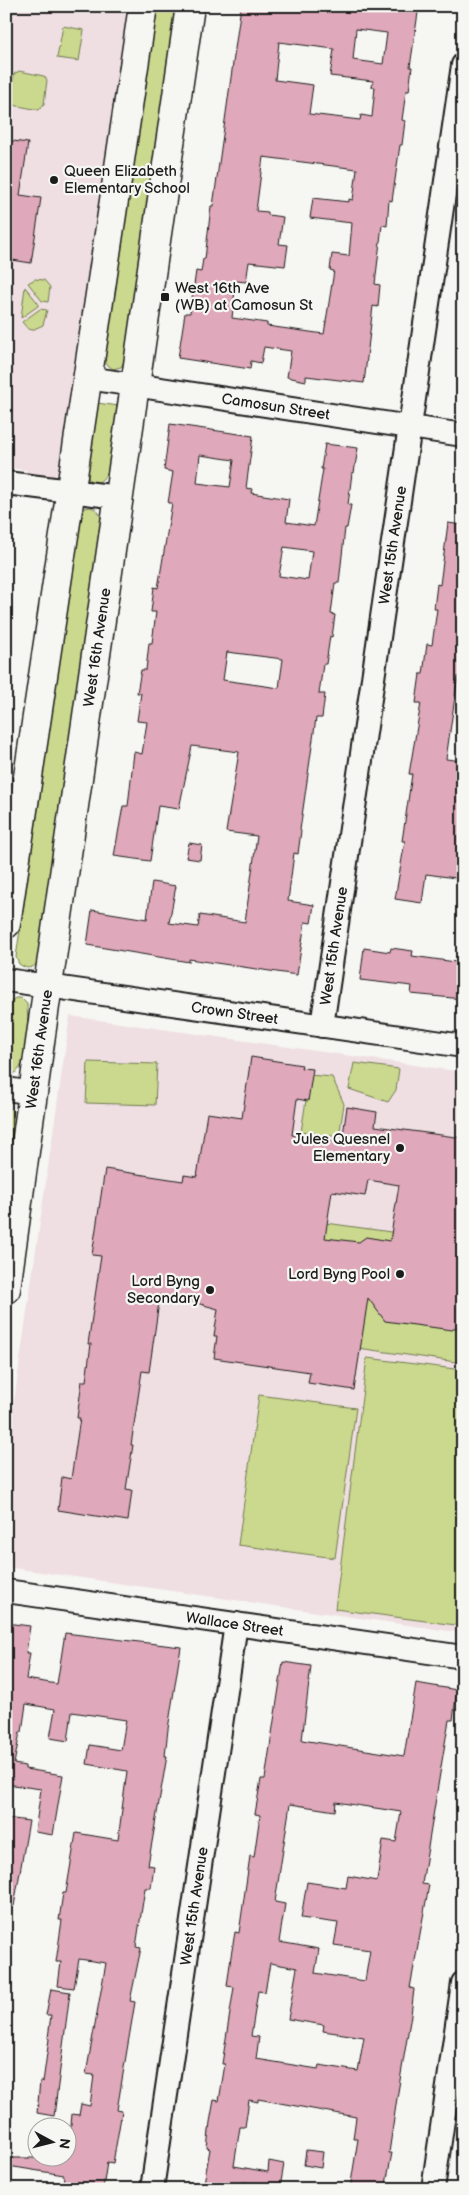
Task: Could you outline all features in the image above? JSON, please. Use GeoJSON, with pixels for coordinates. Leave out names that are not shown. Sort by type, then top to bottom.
{"type":"FeatureCollection","features":[{"type":"Feature","properties":{"kind":"main road"},"geometry":{"type":"LineString","coordinates":[[6,924],[143,6]]}},
{"type":"Feature","properties":{"kind":"main road","name":"West 16th Avenue"},"geometry":{"type":"LineString","coordinates":[[6,1289],[118,497],[190,6]]}},
{"type":"Feature","properties":{"kind":"street","name":"West 15th Avenue"},"geometry":{"type":"LineString","coordinates":[[322,1026],[463,65]]}},
{"type":"Feature","properties":{"kind":"street","name":"Camosun Street"},"geometry":{"type":"LineString","coordinates":[[88,378],[463,435]]}},
{"type":"Feature","properties":{"kind":"street"},"geometry":{"type":"LineString","coordinates":[[6,484],[118,497]]}},
{"type":"Feature","properties":{"kind":"street","name":"Crown Street"},"geometry":{"type":"LineString","coordinates":[[6,980],[463,1046]]}},
{"type":"Feature","properties":{"kind":"street"},"geometry":{"type":"LineString","coordinates":[[6,1089],[34,1093]]}},
{"type":"Feature","properties":{"kind":"street","name":"Wallace Street"},"geometry":{"type":"LineString","coordinates":[[6,1591],[463,1657]]}},
{"type":"Feature","properties":{"kind":"street","name":"West 15th Avenue"},"geometry":{"type":"LineString","coordinates":[[152,2189],[236,1624]]}},
{"type":"Feature","properties":{"kind":"street"},"geometry":{"type":"LineString","coordinates":[[433,2189],[463,1983]]}},
{"type":"Feature","properties":{"kind":"shaded area","name":"Queen Elizabeth Elementary School"},"geometry":{"type":"Polygon","coordinates":[[[6,6],[128,6],[60,471],[52,478],[30,476],[26,470],[6,468],[6,6]]]}},
{"type":"Feature","properties":{"kind":"shaded area","name":"Lord Byng Secondary"},"geometry":{"type":"Polygon","coordinates":[[[70,1016],[463,1072],[463,1242],[310,1341],[463,1363],[463,1633],[6,1567],[6,1456],[70,1016]]]}},
{"type":"Feature","properties":{"kind":"green space"},"geometry":{"type":"Polygon","coordinates":[[[156,6],[177,6],[125,360],[121,367],[113,369],[105,363],[104,358],[156,6]]]}},
{"type":"Feature","properties":{"kind":"green space"},"geometry":{"type":"Polygon","coordinates":[[[63,26],[84,30],[79,61],[57,58],[63,26]]]}},
{"type":"Feature","properties":{"kind":"green space"},"geometry":{"type":"Polygon","coordinates":[[[19,71],[44,76],[47,80],[44,104],[39,110],[13,105],[10,101],[14,74],[19,71]]]}},
{"type":"Feature","properties":{"kind":"green space"},"geometry":{"type":"Polygon","coordinates":[[[35,279],[44,280],[50,287],[48,302],[42,301],[28,283],[35,279]]]}},
{"type":"Feature","properties":{"kind":"green space"},"geometry":{"type":"Polygon","coordinates":[[[25,287],[38,303],[38,306],[21,318],[25,287]]]}},
{"type":"Feature","properties":{"kind":"green space"},"geometry":{"type":"Polygon","coordinates":[[[40,309],[47,310],[43,325],[32,330],[28,329],[22,322],[40,309]]]}},
{"type":"Feature","properties":{"kind":"green space"},"geometry":{"type":"Polygon","coordinates":[[[97,403],[119,406],[111,462],[102,479],[96,483],[89,480],[87,472],[97,403]]]}},
{"type":"Feature","properties":{"kind":"green space"},"geometry":{"type":"Polygon","coordinates":[[[90,507],[99,513],[101,529],[39,961],[34,966],[27,968],[19,964],[16,957],[81,517],[85,508],[90,507]]]}},
{"type":"Feature","properties":{"kind":"green space"},"geometry":{"type":"Polygon","coordinates":[[[15,998],[21,998],[27,1004],[26,1047],[20,1068],[14,1074],[6,1075],[6,1006],[15,998]]]}},
{"type":"Feature","properties":{"kind":"green space"},"geometry":{"type":"Polygon","coordinates":[[[88,1062],[157,1064],[155,1105],[86,1103],[88,1062]]]}},
{"type":"Feature","properties":{"kind":"green space"},"geometry":{"type":"Polygon","coordinates":[[[354,1063],[399,1069],[396,1090],[388,1102],[349,1089],[354,1063]]]}},
{"type":"Feature","properties":{"kind":"green space"},"geometry":{"type":"Polygon","coordinates":[[[310,1075],[332,1077],[344,1104],[339,1137],[301,1132],[310,1075]]]}},
{"type":"Feature","properties":{"kind":"green space"},"geometry":{"type":"Polygon","coordinates":[[[6,1106],[13,1111],[17,1141],[6,1214],[6,1106]]]}},
{"type":"Feature","properties":{"kind":"green space","name":"Lord Byng Pool"},"geometry":{"type":"Polygon","coordinates":[[[326,1223],[463,1242],[463,1363],[309,1341],[326,1223]]]}},
{"type":"Feature","properties":{"kind":"green space"},"geometry":{"type":"Polygon","coordinates":[[[367,1358],[463,1370],[463,1626],[335,1609],[367,1358]]]}},
{"type":"Feature","properties":{"kind":"green space"},"geometry":{"type":"Polygon","coordinates":[[[259,1395],[356,1408],[335,1558],[238,1545],[259,1395]]]}},
{"type":"Feature","properties":{"kind":"building"},"geometry":{"type":"Polygon","coordinates":[[[241,6],[419,6],[410,67],[412,67],[409,91],[406,91],[402,120],[405,121],[402,145],[400,145],[392,201],[389,200],[387,226],[382,225],[375,284],[380,285],[378,307],[373,306],[364,383],[306,376],[306,381],[287,377],[291,351],[264,347],[261,363],[251,361],[250,369],[178,358],[185,313],[190,313],[196,271],[201,272],[203,259],[205,259],[211,206],[213,206],[241,6]],[[356,29],[353,60],[383,64],[387,33],[356,29]],[[279,42],[275,80],[313,85],[309,114],[360,120],[361,115],[372,117],[375,87],[372,87],[373,81],[330,76],[334,49],[279,42]],[[263,157],[256,211],[268,212],[268,215],[283,217],[279,244],[288,245],[285,266],[249,262],[246,282],[236,281],[232,318],[267,323],[267,326],[324,334],[334,271],[330,270],[332,254],[349,256],[352,223],[310,218],[313,198],[349,202],[349,199],[353,200],[357,169],[263,157]]]}},
{"type":"Feature","properties":{"kind":"building"},"geometry":{"type":"Polygon","coordinates":[[[6,140],[28,143],[20,195],[41,198],[31,263],[6,259],[6,140]]]}},
{"type":"Feature","properties":{"kind":"building"},"geometry":{"type":"Polygon","coordinates":[[[170,424],[253,436],[246,488],[252,489],[251,493],[289,499],[286,522],[314,526],[325,444],[358,448],[354,473],[352,473],[348,505],[351,505],[347,528],[345,528],[339,583],[335,583],[331,614],[335,615],[332,637],[330,636],[326,664],[323,664],[319,694],[325,694],[322,718],[316,718],[298,854],[294,853],[288,901],[314,905],[311,923],[305,922],[297,975],[189,959],[189,962],[87,945],[92,910],[147,919],[152,882],[176,886],[169,923],[198,927],[200,915],[245,922],[257,836],[226,832],[239,752],[192,746],[179,809],[158,806],[150,861],[114,856],[123,806],[128,806],[134,752],[142,754],[147,722],[137,721],[141,693],[137,693],[141,670],[146,670],[149,643],[152,643],[156,612],[151,612],[154,587],[158,588],[172,503],[168,503],[173,472],[164,470],[170,424]],[[200,455],[197,483],[230,487],[234,460],[200,455]],[[284,547],[279,576],[308,580],[312,551],[284,547]],[[227,652],[223,680],[279,688],[283,659],[227,652]]]}},
{"type":"Feature","properties":{"kind":"building"},"geometry":{"type":"Polygon","coordinates":[[[448,523],[463,525],[463,677],[458,676],[446,759],[463,761],[463,879],[426,874],[422,903],[395,899],[405,841],[402,841],[412,774],[409,774],[421,703],[416,703],[420,674],[423,674],[427,644],[432,645],[437,609],[434,609],[437,584],[440,585],[448,523]]]}},
{"type":"Feature","properties":{"kind":"building"},"geometry":{"type":"Polygon","coordinates":[[[189,843],[202,845],[200,860],[186,858],[189,843]]]}},
{"type":"Feature","properties":{"kind":"building"},"geometry":{"type":"Polygon","coordinates":[[[364,948],[390,952],[391,948],[413,951],[412,956],[463,963],[463,999],[411,994],[412,986],[360,980],[364,948]]]}},
{"type":"Feature","properties":{"kind":"building","name":"Lord Byng Secondary"},"geometry":{"type":"Polygon","coordinates":[[[251,1057],[302,1065],[301,1068],[313,1069],[308,1101],[297,1099],[292,1135],[342,1142],[347,1107],[377,1112],[375,1126],[463,1138],[463,1322],[452,1330],[385,1321],[368,1298],[354,1390],[308,1383],[310,1372],[214,1358],[217,1336],[214,1336],[218,1309],[193,1302],[194,1300],[160,1295],[149,1372],[142,1371],[131,1445],[133,1445],[126,1489],[132,1490],[128,1521],[58,1510],[62,1477],[71,1479],[80,1418],[77,1418],[82,1381],[86,1381],[91,1344],[88,1344],[101,1256],[92,1255],[105,1169],[183,1181],[184,1175],[197,1177],[207,1113],[242,1118],[251,1057]],[[368,1180],[365,1196],[332,1191],[325,1238],[359,1242],[366,1237],[390,1241],[399,1185],[368,1180]]]}},
{"type":"Feature","properties":{"kind":"building"},"geometry":{"type":"Polygon","coordinates":[[[6,1623],[30,1626],[26,1653],[30,1653],[26,1679],[57,1684],[65,1633],[181,1647],[168,1729],[165,1756],[167,1756],[148,1865],[154,1866],[151,1888],[145,1888],[136,1947],[141,1948],[130,2001],[135,2002],[117,2110],[122,2111],[113,2163],[107,2162],[103,2189],[63,2184],[64,2175],[8,2166],[9,2158],[28,2158],[28,2168],[78,2168],[78,2118],[72,2118],[72,2114],[79,2115],[81,2104],[90,2106],[94,2075],[86,2074],[106,1963],[79,1959],[74,1988],[58,1986],[61,1962],[56,1962],[62,1920],[59,1920],[63,1893],[66,1893],[76,1833],[118,1840],[127,1771],[87,1764],[90,1745],[121,1750],[126,1720],[72,1712],[68,1741],[50,1738],[55,1709],[26,1704],[22,1732],[20,1732],[14,1764],[25,1766],[25,1769],[63,1775],[53,1835],[35,1832],[41,1789],[6,1784],[6,1623]]]}},
{"type":"Feature","properties":{"kind":"building"},"geometry":{"type":"Polygon","coordinates":[[[283,1662],[311,1666],[302,1740],[404,1756],[416,1683],[457,1690],[453,1720],[449,1720],[422,1884],[429,1885],[410,1988],[414,1989],[411,2015],[389,2153],[392,2153],[385,2189],[350,2189],[358,2139],[353,2139],[356,2117],[258,2099],[258,2102],[249,2100],[245,2127],[240,2127],[234,2166],[268,2172],[269,2161],[284,2164],[280,2188],[243,2182],[242,2189],[203,2189],[210,2149],[207,2148],[210,2122],[214,2100],[219,2101],[225,2064],[222,2064],[234,1987],[227,1986],[231,1956],[235,1932],[239,1933],[250,1856],[254,1857],[260,1815],[255,1814],[261,1779],[265,1779],[283,1662]],[[336,1802],[335,1811],[290,1804],[275,1902],[285,1904],[279,1942],[319,1949],[315,1973],[365,1981],[370,1950],[334,1945],[338,1923],[301,1918],[307,1882],[346,1888],[348,1876],[377,1881],[383,1840],[396,1842],[401,1812],[336,1802]],[[270,1963],[265,1992],[258,1991],[251,2036],[259,2037],[256,2059],[318,2069],[319,2065],[358,2071],[364,2037],[323,2031],[324,2025],[288,2019],[297,1968],[270,1963]]]}},
{"type":"Feature","properties":{"kind":"building"},"geometry":{"type":"Polygon","coordinates":[[[6,1818],[29,1821],[14,1906],[6,1905],[6,1818]]]}},
{"type":"Feature","properties":{"kind":"building"},"geometry":{"type":"Polygon","coordinates":[[[51,1989],[70,1992],[54,2116],[37,2113],[40,2081],[43,2082],[49,2039],[51,2015],[46,2015],[51,1989]]]}},
{"type":"Feature","properties":{"kind":"building"},"geometry":{"type":"Polygon","coordinates":[[[306,2150],[323,2152],[321,2168],[304,2165],[306,2150]]]}},
{"type":"Feature","properties":{"kind":"place","name":"Queen Elizabeth Elementary School"},"geometry":{"type":"Point","coordinates":[54,180]}},
{"type":"Feature","properties":{"kind":"place","name":"West 16th Ave (WB) at Camosun St"},"geometry":{"type":"Point","coordinates":[165,297]}},
{"type":"Feature","properties":{"kind":"place","name":"Jules Quesnel Elementary"},"geometry":{"type":"Point","coordinates":[400,1148]}},
{"type":"Feature","properties":{"kind":"place","name":"Lord Byng Pool"},"geometry":{"type":"Point","coordinates":[400,1274]}},
{"type":"Feature","properties":{"kind":"place","name":"Lord Byng Secondary"},"geometry":{"type":"Point","coordinates":[210,1290]}}]}
